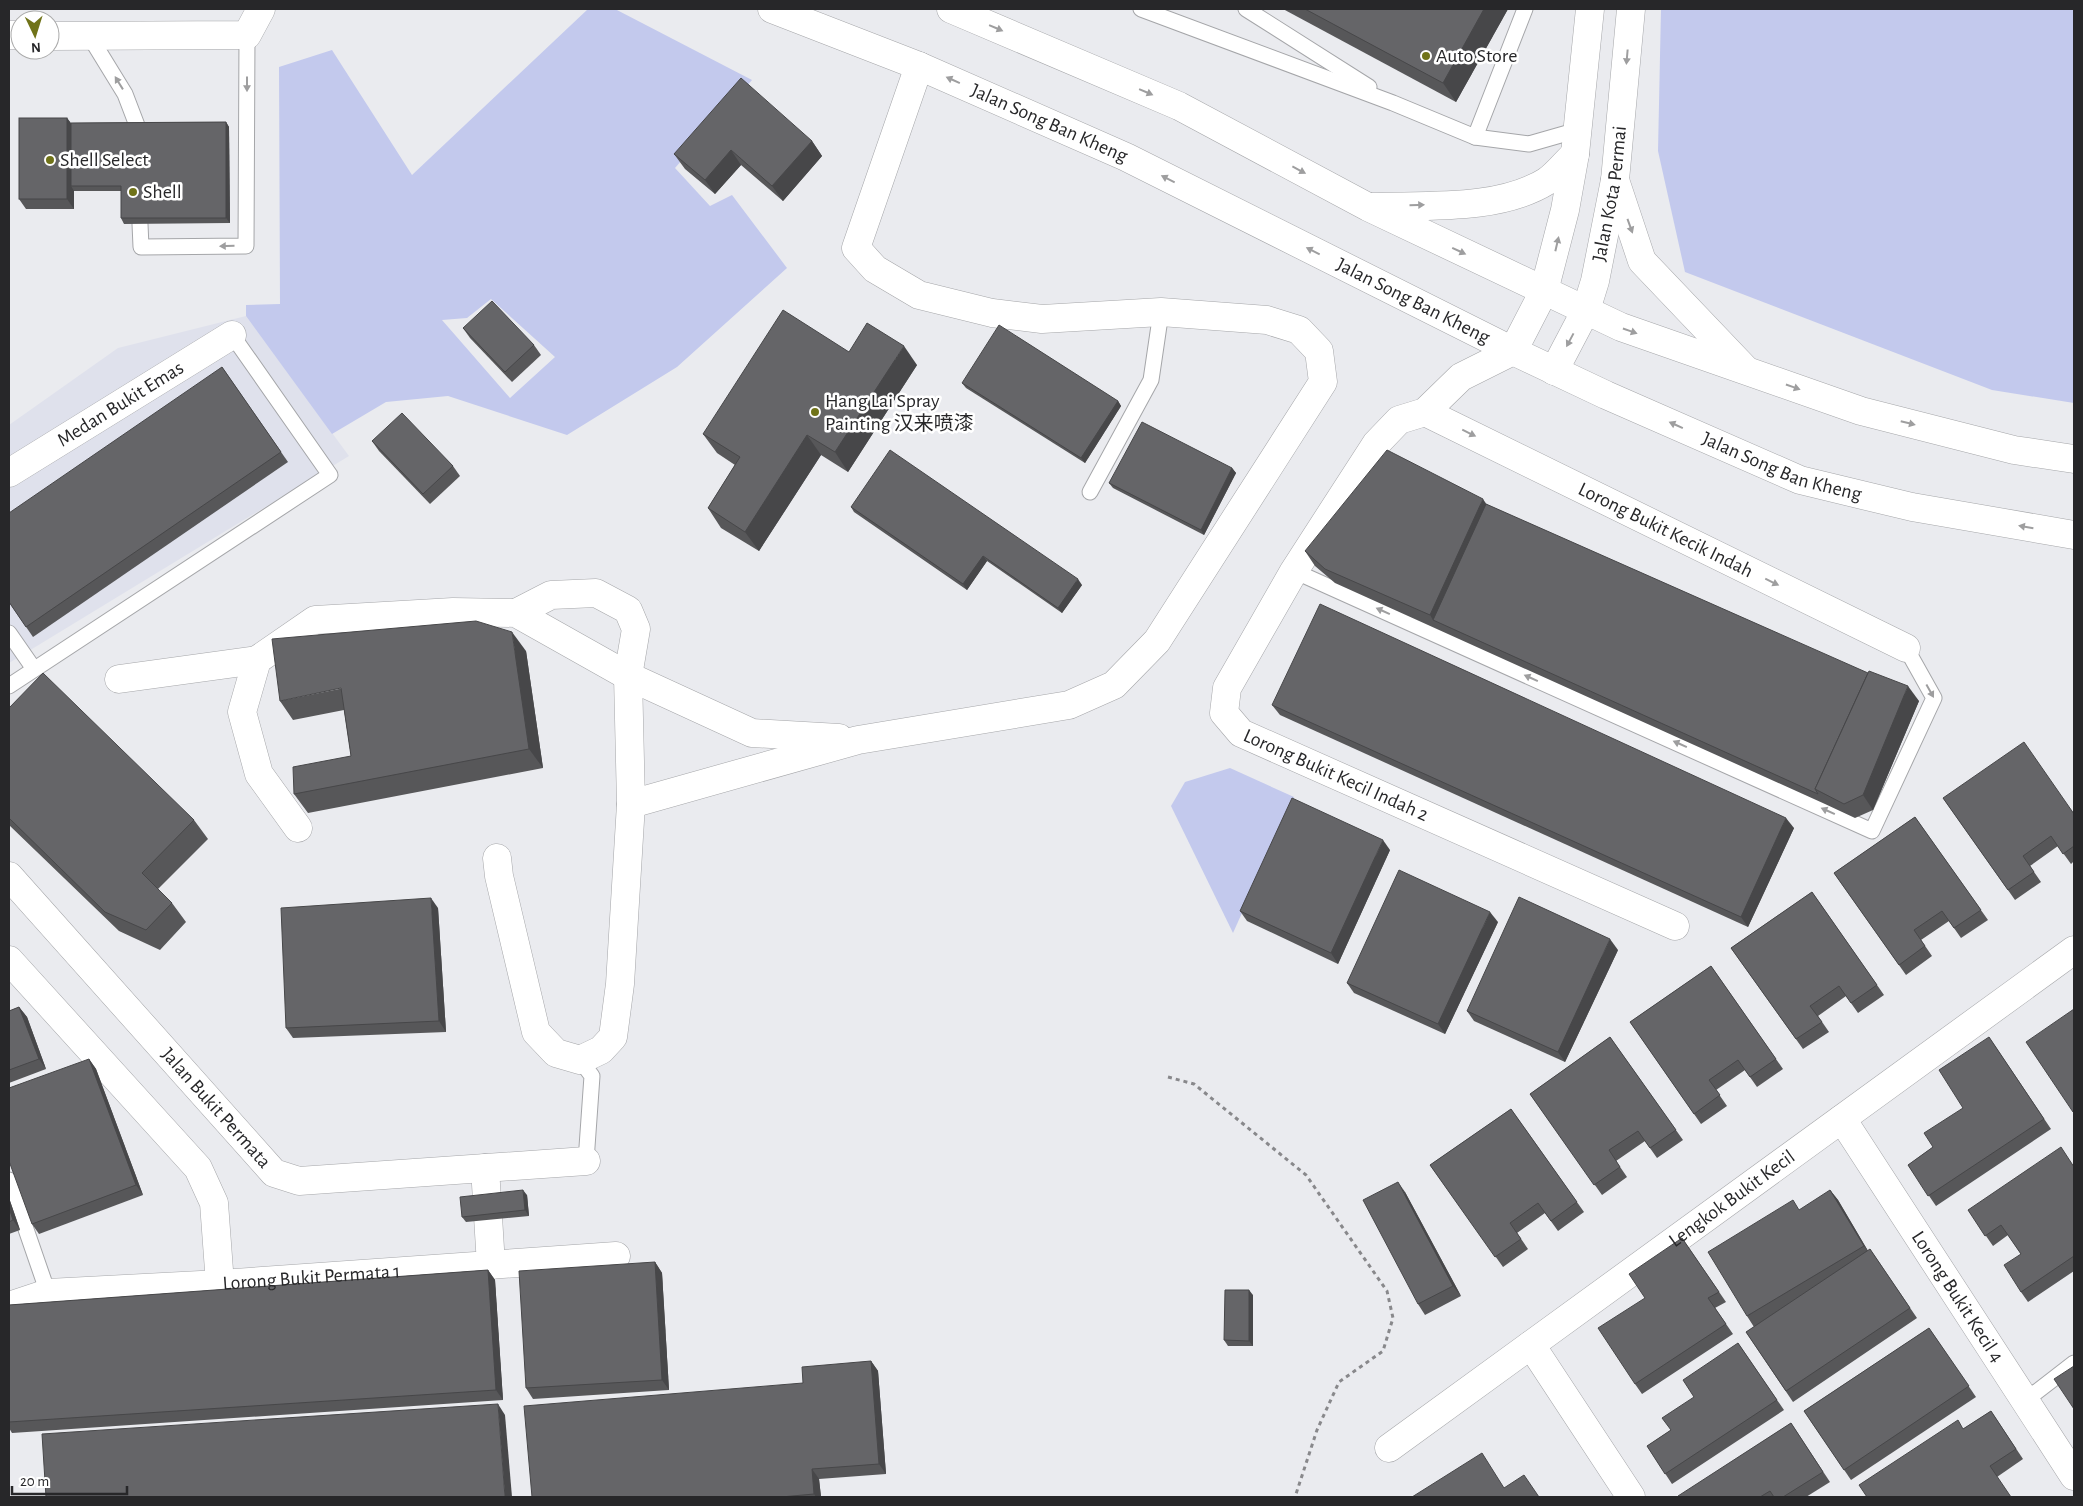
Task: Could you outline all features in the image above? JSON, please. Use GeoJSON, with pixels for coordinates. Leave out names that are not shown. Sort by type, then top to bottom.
{"type":"FeatureCollection","features":[{"type":"Feature","properties":{"kind":"street"},"geometry":{"type":"LineString","coordinates":[[60,36],[247,36],[261,9]]}},
{"type":"Feature","properties":{"kind":"street","name":"Jalan Song Ban Kheng"},"geometry":{"type":"LineString","coordinates":[[772,9],[919,66],[1126,158],[1554,371],[1800,480],[1912,508],[2074,535]]}},
{"type":"Feature","properties":{"kind":"street"},"geometry":{"type":"LineString","coordinates":[[951,9],[1179,106],[1368,207],[1621,327],[1861,411],[2014,450],[2074,459]]}},
{"type":"Feature","properties":{"kind":"street","name":"Jalan Kota Permai"},"geometry":{"type":"LineString","coordinates":[[1513,351],[1544,291],[1565,210],[1576,142],[1590,9]]}},
{"type":"Feature","properties":{"kind":"street","name":"Jalan Kota Permai"},"geometry":{"type":"LineString","coordinates":[[1554,371],[1586,310],[1594,281],[1615,180],[1631,9]]}},
{"type":"Feature","properties":{"kind":"street"},"geometry":{"type":"LineString","coordinates":[[631,804],[858,740],[1069,705],[1114,685],[1157,641],[1323,382],[1318,351],[1299,330],[1267,320],[1161,312],[1042,319],[992,313],[919,296],[875,269],[856,248],[919,66]]}},
{"type":"Feature","properties":{"kind":"street"},"geometry":{"type":"LineString","coordinates":[[1368,207],[1471,203],[1518,194],[1547,180],[1576,142]]}},
{"type":"Feature","properties":{"kind":"street"},"geometry":{"type":"LineString","coordinates":[[1615,180],[1642,261],[1747,371]]}},
{"type":"Feature","properties":{"kind":"street","name":"Medan Bukit Emas"},"geometry":{"type":"LineString","coordinates":[[9,473],[232,335]]}},
{"type":"Feature","properties":{"kind":"street","name":"Lorong Bukit Kecil Indah 2"},"geometry":{"type":"LineString","coordinates":[[1513,351],[1461,377],[1425,412],[1399,420],[1376,444],[1294,571],[1226,688],[1224,713],[1241,733],[1675,926]]}},
{"type":"Feature","properties":{"kind":"street","name":"Lorong Bukit Kecik Indah"},"geometry":{"type":"LineString","coordinates":[[1425,412],[1906,648]]}},
{"type":"Feature","properties":{"kind":"street"},"geometry":{"type":"LineString","coordinates":[[119,679],[257,660],[315,620],[453,612],[516,613],[551,595],[596,592],[628,610],[636,629],[628,676],[631,804],[620,984],[613,1037],[601,1050],[580,1060],[556,1053],[536,1032],[501,885],[497,858]]}},
{"type":"Feature","properties":{"kind":"street"},"geometry":{"type":"LineString","coordinates":[[516,613],[628,676],[752,732],[858,740]]}},
{"type":"Feature","properties":{"kind":"street"},"geometry":{"type":"LineString","coordinates":[[257,660],[242,712],[259,774],[298,828]]}},
{"type":"Feature","properties":{"kind":"street","name":"Jalan Bukit Permata"},"geometry":{"type":"LineString","coordinates":[[9,876],[274,1173],[298,1181],[586,1161]]}},
{"type":"Feature","properties":{"kind":"street","name":"Lengkok Bukit Kecil"},"geometry":{"type":"LineString","coordinates":[[1389,1448],[2074,950]]}},
{"type":"Feature","properties":{"kind":"street"},"geometry":{"type":"LineString","coordinates":[[9,960],[198,1168],[214,1202],[220,1284]]}},
{"type":"Feature","properties":{"kind":"street","name":"Lorong Bukit Kecil 4"},"geometry":{"type":"LineString","coordinates":[[1842,1119],[2074,1476]]}},
{"type":"Feature","properties":{"kind":"street"},"geometry":{"type":"LineString","coordinates":[[485,1168],[491,1265]]}},
{"type":"Feature","properties":{"kind":"street","name":"Lorong Bukit Permata 1"},"geometry":{"type":"LineString","coordinates":[[9,1306],[48,1293],[220,1284],[616,1256]]}},
{"type":"Feature","properties":{"kind":"street"},"geometry":{"type":"LineString","coordinates":[[1531,1345],[1632,1497]]}},
{"type":"Feature","properties":{"kind":"lane"},"geometry":{"type":"LineString","coordinates":[[1141,9],[1393,103],[1475,137],[1529,144],[1576,142]]}},
{"type":"Feature","properties":{"kind":"lane"},"geometry":{"type":"LineString","coordinates":[[1246,9],[1393,103]]}},
{"type":"Feature","properties":{"kind":"lane"},"geometry":{"type":"LineString","coordinates":[[1475,137],[1525,9]]}},
{"type":"Feature","properties":{"kind":"lane"},"geometry":{"type":"LineString","coordinates":[[140,224],[141,247],[246,246],[247,36]]}},
{"type":"Feature","properties":{"kind":"lane"},"geometry":{"type":"LineString","coordinates":[[90,37],[126,94],[138,128]]}},
{"type":"Feature","properties":{"kind":"lane"},"geometry":{"type":"LineString","coordinates":[[1090,492],[1151,380],[1161,312]]}},
{"type":"Feature","properties":{"kind":"lane"},"geometry":{"type":"LineString","coordinates":[[9,686],[330,475],[232,335]]}},
{"type":"Feature","properties":{"kind":"lane"},"geometry":{"type":"LineString","coordinates":[[1294,571],[1872,831],[1934,698],[1906,648]]}},
{"type":"Feature","properties":{"kind":"lane"},"geometry":{"type":"LineString","coordinates":[[9,633],[34,669]]}},
{"type":"Feature","properties":{"kind":"lane"},"geometry":{"type":"LineString","coordinates":[[580,1060],[592,1076],[586,1161]]}},
{"type":"Feature","properties":{"kind":"lane"},"geometry":{"type":"LineString","coordinates":[[9,1180],[48,1293]]}},
{"type":"Feature","properties":{"kind":"lane"},"geometry":{"type":"LineString","coordinates":[[2026,1400],[2074,1364]]}},
{"type":"Feature","properties":{"kind":"path"},"geometry":{"type":"LineString","coordinates":[[1168,1077],[1194,1084],[1306,1175],[1387,1291],[1393,1318],[1383,1351],[1339,1382],[1317,1430],[1296,1497]]}},
{"type":"Feature","properties":{"kind":"shaded area"},"geometry":{"type":"Polygon","coordinates":[[[588,9],[615,9],[752,80],[675,168],[710,206],[732,195],[787,268],[677,367],[567,435],[448,396],[386,402],[332,434],[246,316],[246,305],[280,304],[279,67],[332,50],[412,175],[588,9]],[[491,299],[467,318],[442,320],[510,398],[555,357],[491,299]]]}},
{"type":"Feature","properties":{"kind":"shaded area"},"geometry":{"type":"Polygon","coordinates":[[[1661,9],[2074,9],[2074,403],[1992,390],[1685,272],[1658,151],[1661,9]]]}},
{"type":"Feature","properties":{"kind":"shaded area"},"geometry":{"type":"Polygon","coordinates":[[[246,316],[349,456],[9,663],[9,425],[118,348],[246,316]]]}},
{"type":"Feature","properties":{"kind":"shaded area"},"geometry":{"type":"Polygon","coordinates":[[[1230,768],[1294,797],[1233,933],[1171,806],[1185,782],[1230,768]]]}},
{"type":"Feature","properties":{"kind":"building","name":"Auto Store"},"geometry":{"type":"Polygon","coordinates":[[[1305,9],[1484,9],[1443,83],[1305,9]]]}},
{"type":"Feature","properties":{"kind":"building"},"geometry":{"type":"Polygon","coordinates":[[[741,78],[812,141],[772,186],[731,150],[705,180],[674,154],[741,78]]]}},
{"type":"Feature","properties":{"kind":"building","name":"Shell Select"},"geometry":{"type":"Polygon","coordinates":[[[19,118],[67,118],[67,199],[19,199],[19,118]]]}},
{"type":"Feature","properties":{"kind":"building"},"geometry":{"type":"Polygon","coordinates":[[[226,122],[226,218],[121,218],[121,186],[71,186],[71,123],[226,122]]]}},
{"type":"Feature","properties":{"kind":"building"},"geometry":{"type":"Polygon","coordinates":[[[492,301],[534,345],[505,372],[463,328],[492,301]]]}},
{"type":"Feature","properties":{"kind":"building","name":"Hang Lai Spray Painting 汉来喷漆"},"geometry":{"type":"Polygon","coordinates":[[[783,310],[849,352],[867,323],[904,346],[835,452],[807,435],[745,532],[708,508],[740,457],[703,434],[783,310]]]}},
{"type":"Feature","properties":{"kind":"building"},"geometry":{"type":"Polygon","coordinates":[[[999,325],[1118,401],[1081,458],[962,383],[999,325]]]}},
{"type":"Feature","properties":{"kind":"building"},"geometry":{"type":"Polygon","coordinates":[[[222,367],[281,452],[26,627],[9,602],[9,513],[222,367]]]}},
{"type":"Feature","properties":{"kind":"building"},"geometry":{"type":"Polygon","coordinates":[[[402,413],[453,466],[423,494],[372,441],[402,413]]]}},
{"type":"Feature","properties":{"kind":"building"},"geometry":{"type":"Polygon","coordinates":[[[1142,422],[1232,468],[1201,530],[1109,483],[1142,422]]]}},
{"type":"Feature","properties":{"kind":"building"},"geometry":{"type":"Polygon","coordinates":[[[890,450],[1078,579],[1058,608],[983,556],[963,584],[851,507],[890,450]]]}},
{"type":"Feature","properties":{"kind":"building"},"geometry":{"type":"Polygon","coordinates":[[[1387,450],[1483,499],[1430,615],[1325,569],[1305,551],[1387,450]]]}},
{"type":"Feature","properties":{"kind":"building"},"geometry":{"type":"Polygon","coordinates":[[[1486,504],[1868,673],[1815,789],[1818,794],[1433,620],[1486,504]]]}},
{"type":"Feature","properties":{"kind":"building"},"geometry":{"type":"Polygon","coordinates":[[[1320,604],[1786,818],[1741,917],[1272,705],[1320,604]]]}},
{"type":"Feature","properties":{"kind":"building"},"geometry":{"type":"Polygon","coordinates":[[[476,621],[512,632],[529,749],[294,794],[293,767],[351,756],[341,688],[280,701],[272,639],[476,621]]]}},
{"type":"Feature","properties":{"kind":"building"},"geometry":{"type":"Polygon","coordinates":[[[1869,671],[1908,686],[1863,795],[1844,804],[1815,789],[1869,671]]]}},
{"type":"Feature","properties":{"kind":"building"},"geometry":{"type":"Polygon","coordinates":[[[43,673],[194,820],[142,873],[172,903],[146,930],[105,912],[9,818],[9,708],[43,673]]]}},
{"type":"Feature","properties":{"kind":"building"},"geometry":{"type":"Polygon","coordinates":[[[2024,742],[2074,814],[2074,846],[2063,854],[2051,836],[2023,856],[2034,872],[2008,890],[1943,798],[2024,742]]]}},
{"type":"Feature","properties":{"kind":"building"},"geometry":{"type":"Polygon","coordinates":[[[1292,798],[1383,840],[1331,953],[1240,911],[1292,798]]]}},
{"type":"Feature","properties":{"kind":"building"},"geometry":{"type":"Polygon","coordinates":[[[1915,817],[1981,910],[1954,928],[1942,911],[1914,930],[1925,946],[1899,965],[1834,873],[1915,817]]]}},
{"type":"Feature","properties":{"kind":"building"},"geometry":{"type":"Polygon","coordinates":[[[1399,870],[1490,912],[1438,1024],[1347,983],[1399,870]]]}},
{"type":"Feature","properties":{"kind":"building"},"geometry":{"type":"Polygon","coordinates":[[[1812,892],[1877,985],[1851,1003],[1839,986],[1810,1006],[1822,1022],[1796,1039],[1731,948],[1812,892]]]}},
{"type":"Feature","properties":{"kind":"building"},"geometry":{"type":"Polygon","coordinates":[[[1519,897],[1610,939],[1558,1052],[1467,1011],[1519,897]]]}},
{"type":"Feature","properties":{"kind":"building"},"geometry":{"type":"Polygon","coordinates":[[[431,898],[439,1021],[286,1028],[281,908],[431,898]]]}},
{"type":"Feature","properties":{"kind":"building"},"geometry":{"type":"Polygon","coordinates":[[[1711,966],[1776,1059],[1750,1077],[1738,1060],[1709,1080],[1720,1095],[1694,1114],[1630,1022],[1711,966]]]}},
{"type":"Feature","properties":{"kind":"building"},"geometry":{"type":"Polygon","coordinates":[[[19,1007],[39,1059],[9,1070],[9,1011],[19,1007]]]}},
{"type":"Feature","properties":{"kind":"building"},"geometry":{"type":"Polygon","coordinates":[[[2074,1009],[2074,1111],[2073,1112],[2026,1042],[2074,1009]]]}},
{"type":"Feature","properties":{"kind":"building"},"geometry":{"type":"Polygon","coordinates":[[[1610,1037],[1676,1130],[1650,1148],[1638,1131],[1609,1150],[1620,1167],[1594,1185],[1530,1094],[1610,1037]]]}},
{"type":"Feature","properties":{"kind":"building"},"geometry":{"type":"Polygon","coordinates":[[[1989,1037],[2044,1119],[1928,1196],[1908,1165],[1933,1147],[1924,1133],[1963,1108],[1939,1070],[1989,1037]]]}},
{"type":"Feature","properties":{"kind":"building"},"geometry":{"type":"Polygon","coordinates":[[[89,1059],[136,1185],[32,1224],[9,1161],[9,1088],[89,1059]]]}},
{"type":"Feature","properties":{"kind":"building"},"geometry":{"type":"Polygon","coordinates":[[[1511,1109],[1577,1202],[1551,1221],[1538,1203],[1510,1223],[1521,1239],[1495,1257],[1430,1165],[1511,1109]]]}},
{"type":"Feature","properties":{"kind":"building"},"geometry":{"type":"Polygon","coordinates":[[[2061,1147],[2074,1167],[2074,1256],[2021,1292],[2004,1265],[2021,1254],[2001,1225],[1985,1236],[1968,1210],[2061,1147]]]}},
{"type":"Feature","properties":{"kind":"building"},"geometry":{"type":"Polygon","coordinates":[[[1398,1182],[1453,1286],[1418,1304],[1363,1200],[1398,1182]]]}},
{"type":"Feature","properties":{"kind":"building"},"geometry":{"type":"Polygon","coordinates":[[[523,1190],[525,1210],[462,1217],[460,1197],[523,1190]]]}},
{"type":"Feature","properties":{"kind":"building"},"geometry":{"type":"Polygon","coordinates":[[[1830,1190],[1864,1246],[1747,1316],[1708,1252],[1793,1200],[1799,1210],[1830,1190]]]}},
{"type":"Feature","properties":{"kind":"building"},"geometry":{"type":"Polygon","coordinates":[[[9,1208],[13,1220],[9,1222],[9,1208]]]}},
{"type":"Feature","properties":{"kind":"building"},"geometry":{"type":"Polygon","coordinates":[[[1682,1238],[1719,1292],[1708,1298],[1726,1324],[1635,1384],[1598,1328],[1645,1298],[1629,1274],[1682,1238]]]}},
{"type":"Feature","properties":{"kind":"building"},"geometry":{"type":"Polygon","coordinates":[[[1870,1249],[1910,1308],[1786,1391],[1746,1332],[1870,1249]]]}},
{"type":"Feature","properties":{"kind":"building"},"geometry":{"type":"Polygon","coordinates":[[[655,1262],[662,1380],[526,1388],[519,1271],[655,1262]]]}},
{"type":"Feature","properties":{"kind":"building"},"geometry":{"type":"Polygon","coordinates":[[[488,1270],[496,1390],[9,1422],[9,1305],[488,1270]]]}},
{"type":"Feature","properties":{"kind":"building"},"geometry":{"type":"Polygon","coordinates":[[[1225,1290],[1249,1290],[1249,1341],[1224,1340],[1225,1290]]]}},
{"type":"Feature","properties":{"kind":"building"},"geometry":{"type":"Polygon","coordinates":[[[1929,1328],[1969,1386],[1844,1470],[1804,1411],[1929,1328]]]}},
{"type":"Feature","properties":{"kind":"building"},"geometry":{"type":"Polygon","coordinates":[[[1738,1343],[1777,1400],[1665,1474],[1647,1446],[1671,1430],[1662,1418],[1694,1397],[1683,1380],[1738,1343]]]}},
{"type":"Feature","properties":{"kind":"building"},"geometry":{"type":"Polygon","coordinates":[[[871,1361],[879,1464],[812,1469],[814,1494],[781,1497],[532,1497],[524,1406],[803,1383],[802,1367],[871,1361]]]}},
{"type":"Feature","properties":{"kind":"building"},"geometry":{"type":"Polygon","coordinates":[[[2074,1366],[2074,1409],[2054,1379],[2074,1366]]]}},
{"type":"Feature","properties":{"kind":"building"},"geometry":{"type":"Polygon","coordinates":[[[498,1404],[505,1497],[46,1497],[42,1434],[498,1404]]]}},
{"type":"Feature","properties":{"kind":"building"},"geometry":{"type":"Polygon","coordinates":[[[1991,1411],[2016,1449],[1990,1466],[2011,1497],[1867,1497],[1859,1485],[1958,1420],[1963,1429],[1991,1411]]]}},
{"type":"Feature","properties":{"kind":"building"},"geometry":{"type":"Polygon","coordinates":[[[1791,1423],[1823,1472],[1783,1497],[1774,1497],[1770,1491],[1760,1497],[1678,1497],[1678,1496],[1791,1423]]]}},
{"type":"Feature","properties":{"kind":"building"},"geometry":{"type":"Polygon","coordinates":[[[1482,1453],[1504,1488],[1524,1475],[1539,1497],[1412,1497],[1482,1453]]]}},
{"type":"Feature","properties":{"kind":"place","name":"Auto Store"},"geometry":{"type":"Point","coordinates":[1426,56]}},
{"type":"Feature","properties":{"kind":"place","name":"Shell Select"},"geometry":{"type":"Point","coordinates":[50,160]}},
{"type":"Feature","properties":{"kind":"place","name":"Shell"},"geometry":{"type":"Point","coordinates":[133,192]}},
{"type":"Feature","properties":{"kind":"place","name":"Hang Lai Spray Painting 汉来喷漆"},"geometry":{"type":"Point","coordinates":[815,412]}}]}
